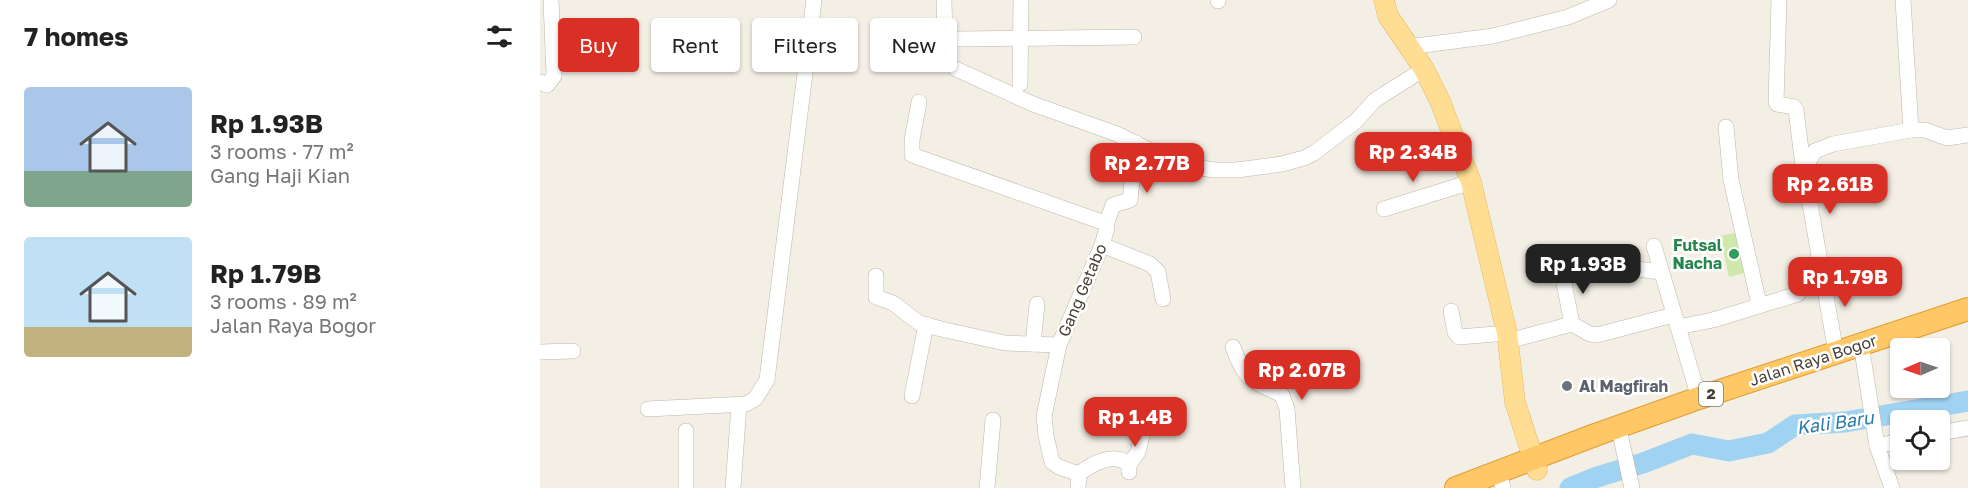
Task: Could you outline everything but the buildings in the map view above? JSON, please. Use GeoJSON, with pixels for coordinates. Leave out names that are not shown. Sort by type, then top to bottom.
{"type":"FeatureCollection","features":[{"type":"Feature","properties":{"kind":"highway","name":"Jalan Raya Bogor"},"geometry":{"type":"LineString","coordinates":[[1597,441],[1624,449],[1862,350],[1968,309]]}},
{"type":"Feature","properties":{"kind":"highway","name":"Jalan Raya Bogor"},"geometry":{"type":"LineString","coordinates":[[1456,488],[1535,464],[1700,398],[1836,353],[1862,350],[1968,321]]}},
{"type":"Feature","properties":{"kind":"highway","name":"Jalan Raya Bogor"},"geometry":{"type":"LineString","coordinates":[[1498,486],[1535,464]]}},
{"type":"Feature","properties":{"kind":"main road"},"geometry":{"type":"LineString","coordinates":[[1384,0],[1388,16],[1424,69],[1440,101],[1471,182],[1508,337],[1515,402],[1535,464]]}},
{"type":"Feature","properties":{"kind":"street"},"geometry":{"type":"LineString","coordinates":[[542,83],[552,79],[554,72],[551,0]]}},
{"type":"Feature","properties":{"kind":"street"},"geometry":{"type":"LineString","coordinates":[[648,409],[739,405],[755,399],[767,380],[814,0]]}},
{"type":"Feature","properties":{"kind":"street"},"geometry":{"type":"LineString","coordinates":[[944,0],[944,18]]}},
{"type":"Feature","properties":{"kind":"street"},"geometry":{"type":"LineString","coordinates":[[1020,84],[1021,0]]}},
{"type":"Feature","properties":{"kind":"street"},"geometry":{"type":"LineString","coordinates":[[1408,47],[1493,36],[1568,17],[1609,0]]}},
{"type":"Feature","properties":{"kind":"street"},"geometry":{"type":"LineString","coordinates":[[1779,0],[1776,102],[1794,107],[1796,110],[1836,353]]}},
{"type":"Feature","properties":{"kind":"street"},"geometry":{"type":"LineString","coordinates":[[1904,0],[1911,130]]}},
{"type":"Feature","properties":{"kind":"street"},"geometry":{"type":"LineString","coordinates":[[957,41],[1134,38]]}},
{"type":"Feature","properties":{"kind":"street"},"geometry":{"type":"LineString","coordinates":[[957,69],[1033,104],[1136,143],[1165,158],[1189,166],[1214,170],[1237,170],[1282,164],[1314,153],[1356,121],[1375,100],[1424,69]]}},
{"type":"Feature","properties":{"kind":"street","name":"Gang Getabo"},"geometry":{"type":"LineString","coordinates":[[919,102],[912,140],[912,155],[1008,187],[1106,225],[1102,245],[1059,345],[1044,416],[1052,462],[1078,481]]}},
{"type":"Feature","properties":{"kind":"street"},"geometry":{"type":"LineString","coordinates":[[1726,127],[1731,180],[1759,304]]}},
{"type":"Feature","properties":{"kind":"street"},"geometry":{"type":"LineString","coordinates":[[1805,167],[1815,151],[1833,144],[1911,130],[1925,130],[1947,138],[1968,135]]}},
{"type":"Feature","properties":{"kind":"street"},"geometry":{"type":"LineString","coordinates":[[1106,225],[1113,205],[1130,200],[1136,143]]}},
{"type":"Feature","properties":{"kind":"street"},"geometry":{"type":"LineString","coordinates":[[1384,209],[1471,182]]}},
{"type":"Feature","properties":{"kind":"street"},"geometry":{"type":"LineString","coordinates":[[1102,245],[1150,264],[1158,272],[1164,299]]}},
{"type":"Feature","properties":{"kind":"street"},"geometry":{"type":"LineString","coordinates":[[1654,246],[1700,398]]}},
{"type":"Feature","properties":{"kind":"street"},"geometry":{"type":"LineString","coordinates":[[1615,273],[1637,269],[1661,272]]}},
{"type":"Feature","properties":{"kind":"street"},"geometry":{"type":"LineString","coordinates":[[1451,311],[1455,332],[1460,337],[1508,337],[1572,324],[1590,334],[1598,335],[1676,321],[1713,320],[1759,304],[1798,294],[1804,278],[1822,269]]}},
{"type":"Feature","properties":{"kind":"street"},"geometry":{"type":"LineString","coordinates":[[1562,273],[1572,324]]}},
{"type":"Feature","properties":{"kind":"street"},"geometry":{"type":"LineString","coordinates":[[876,276],[876,297],[893,303],[919,322],[946,325],[1005,344],[1059,345]]}},
{"type":"Feature","properties":{"kind":"street"},"geometry":{"type":"LineString","coordinates":[[1033,344],[1037,304]]}},
{"type":"Feature","properties":{"kind":"street"},"geometry":{"type":"LineString","coordinates":[[912,396],[926,324]]}},
{"type":"Feature","properties":{"kind":"street"},"geometry":{"type":"LineString","coordinates":[[1233,347],[1245,375],[1282,395],[1285,400],[1293,488]]}},
{"type":"Feature","properties":{"kind":"street"},"geometry":{"type":"LineString","coordinates":[[1862,350],[1876,440],[1892,488]]}},
{"type":"Feature","properties":{"kind":"street"},"geometry":{"type":"LineString","coordinates":[[540,352],[573,351]]}},
{"type":"Feature","properties":{"kind":"street"},"geometry":{"type":"LineString","coordinates":[[734,488],[739,405]]}},
{"type":"Feature","properties":{"kind":"street"},"geometry":{"type":"LineString","coordinates":[[987,488],[993,420]]}},
{"type":"Feature","properties":{"kind":"street"},"geometry":{"type":"LineString","coordinates":[[1078,481],[1093,465],[1108,459],[1121,460],[1129,469],[1138,452],[1144,427]]}},
{"type":"Feature","properties":{"kind":"street"},"geometry":{"type":"LineString","coordinates":[[1950,431],[1968,428]]}},
{"type":"Feature","properties":{"kind":"street"},"geometry":{"type":"LineString","coordinates":[[686,431],[686,488]]}},
{"type":"Feature","properties":{"kind":"street"},"geometry":{"type":"LineString","coordinates":[[1876,440],[1890,441]]}},
{"type":"Feature","properties":{"kind":"street"},"geometry":{"type":"LineString","coordinates":[[1624,449],[1632,483]]}},
{"type":"Feature","properties":{"kind":"green space","name":"Futsal Nacha"},"geometry":{"type":"Polygon","coordinates":[[[1739,232],[1748,272],[1729,277],[1720,236],[1739,232]]]}},
{"type":"Feature","properties":{"kind":"waterway","name":"Kali Baru"},"geometry":{"type":"LineString","coordinates":[[1570,488],[1692,444],[1729,451],[1768,443],[1795,425],[1845,422],[1968,401]]}},
{"type":"Feature","properties":{"kind":"place","name":"Futsal Nacha"},"geometry":{"type":"Point","coordinates":[1734,254]}},
{"type":"Feature","properties":{"kind":"place","name":"Al Magfirah"},"geometry":{"type":"Point","coordinates":[1567,386]}}]}
